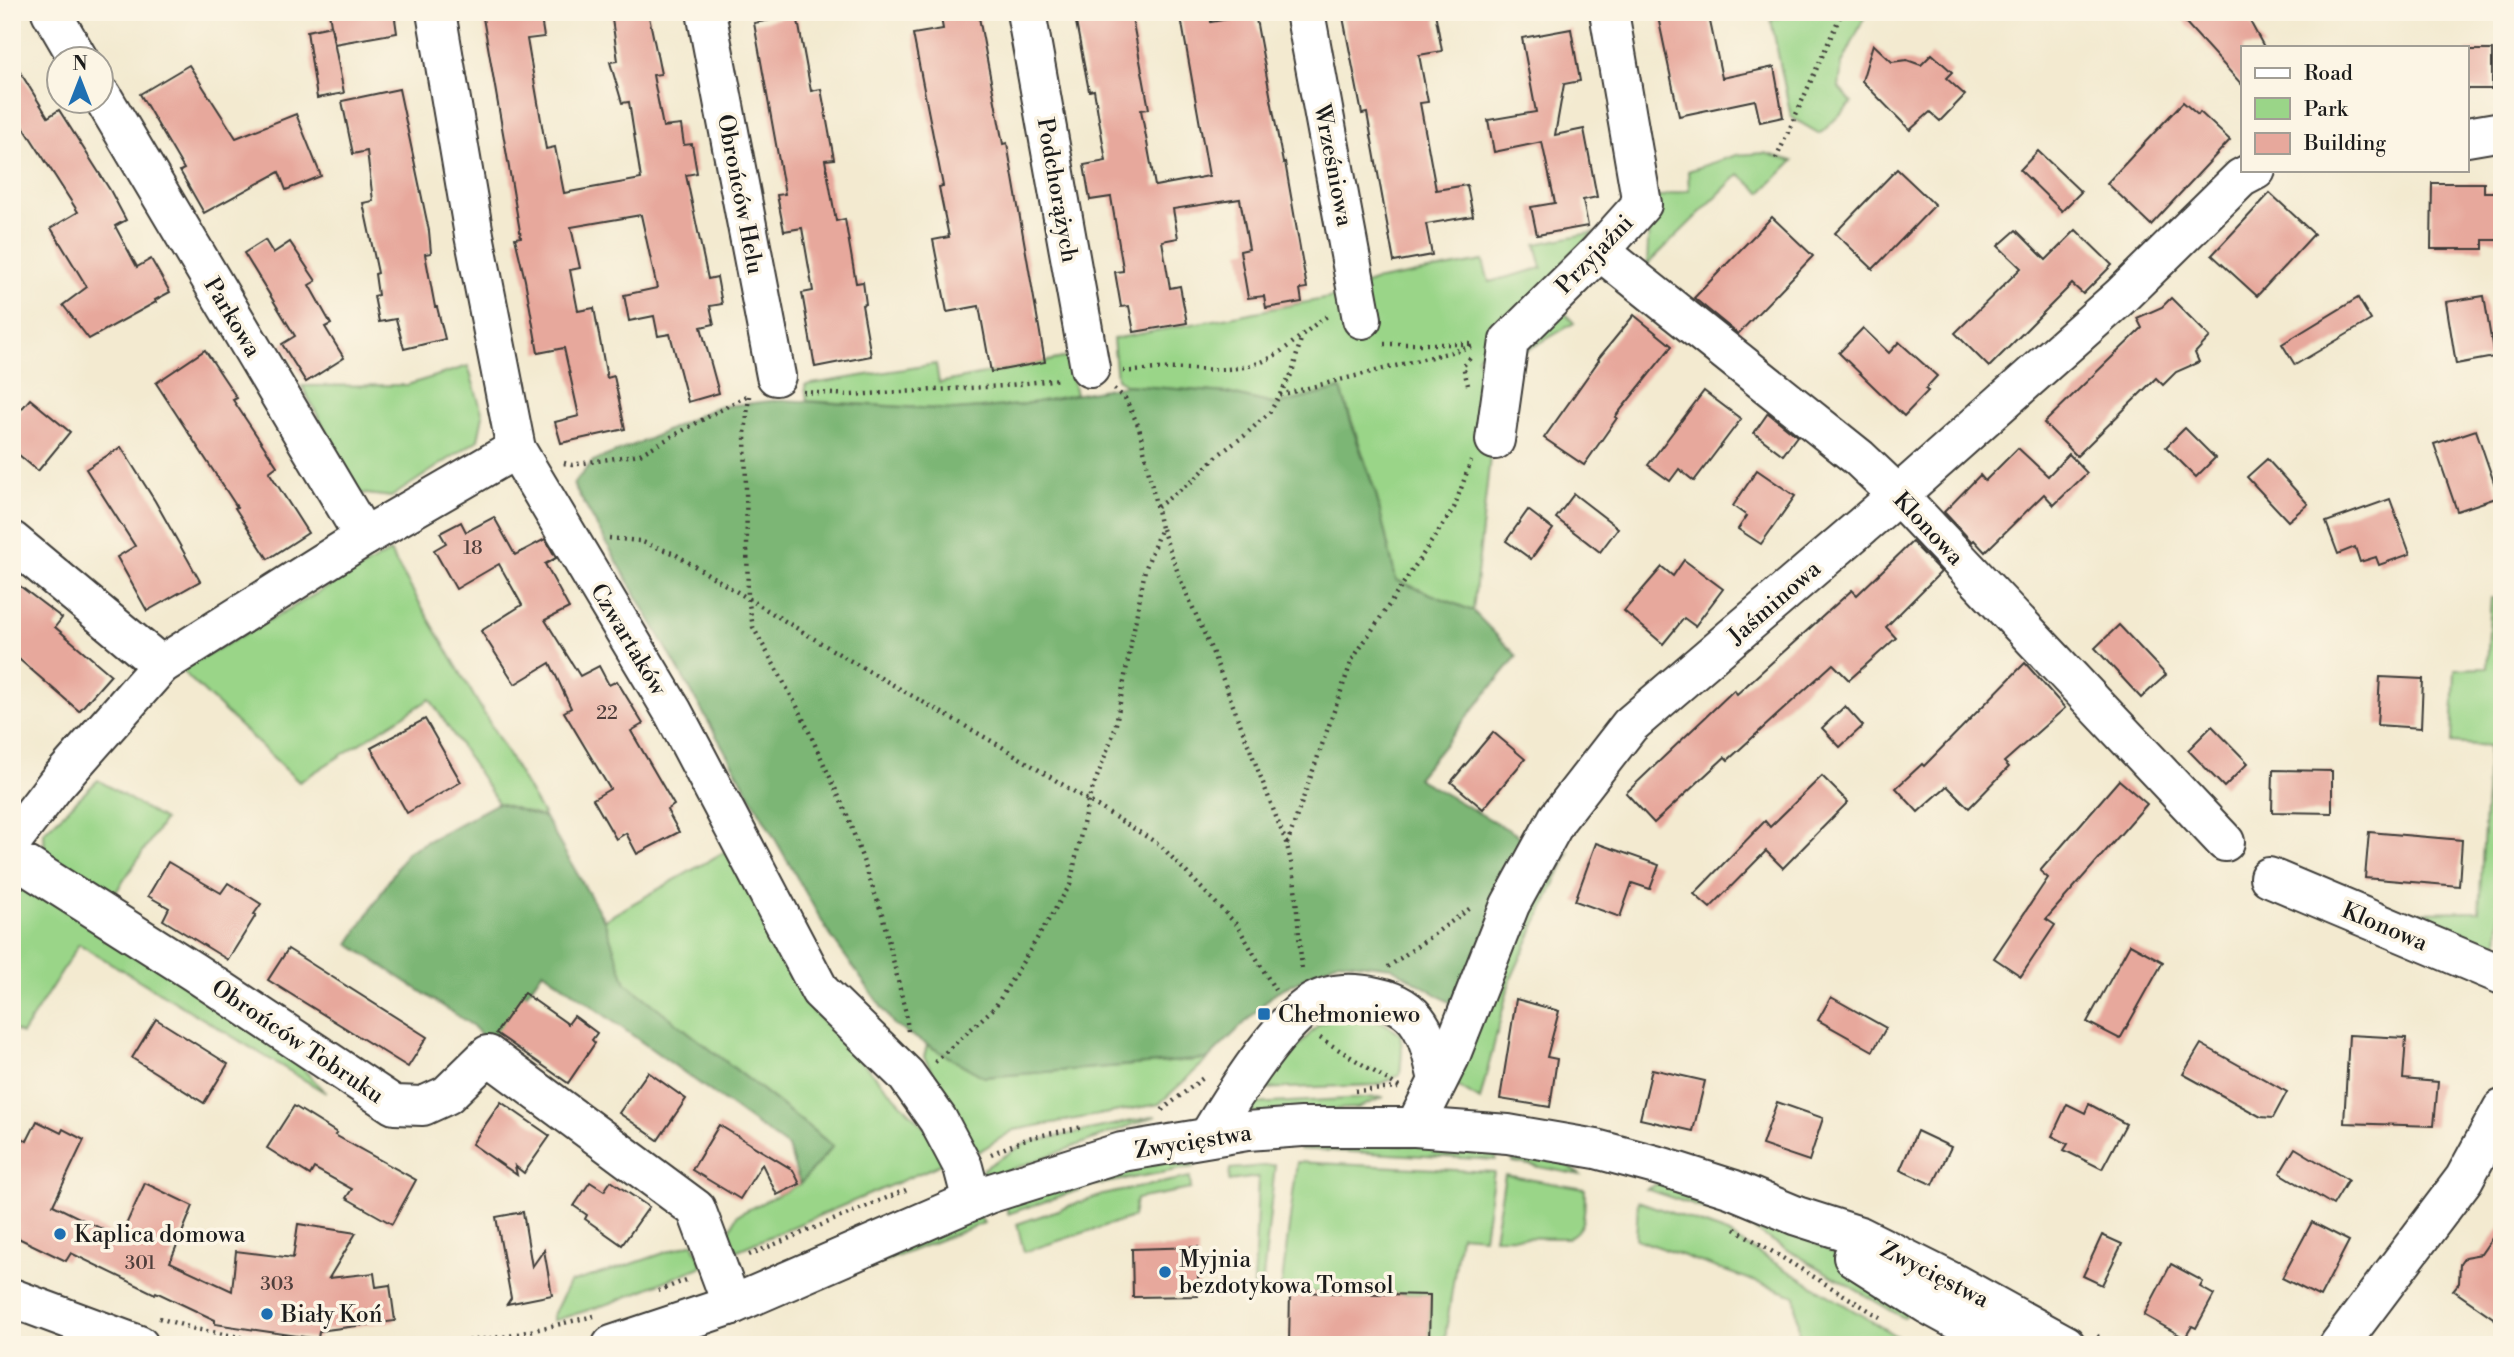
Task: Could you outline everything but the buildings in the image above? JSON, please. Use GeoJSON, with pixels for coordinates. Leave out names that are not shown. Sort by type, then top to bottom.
{"type":"FeatureCollection","features":[{"type":"Feature","properties":{"kind":"street"},"geometry":{"type":"LineString","coordinates":[[51,12],[71,46]]}},
{"type":"Feature","properties":{"kind":"street","name":"Czwartaków"},"geometry":{"type":"LineString","coordinates":[[436,12],[474,235],[516,449],[673,712],[820,991],[906,1075],[938,1120],[967,1184]]}},
{"type":"Feature","properties":{"kind":"street","name":"Obrońców Helu"},"geometry":{"type":"LineString","coordinates":[[706,12],[762,385]]}},
{"type":"Feature","properties":{"kind":"street","name":"Podchorążych"},"geometry":{"type":"LineString","coordinates":[[1026,12],[1090,368]]}},
{"type":"Feature","properties":{"kind":"street","name":"Wrześniowa"},"geometry":{"type":"LineString","coordinates":[[1305,12],[1362,318]]}},
{"type":"Feature","properties":{"kind":"street","name":"Przyjaźni"},"geometry":{"type":"LineString","coordinates":[[1483,450],[1509,341],[1600,251],[1642,204],[1609,12]]}},
{"type":"Feature","properties":{"kind":"street","name":"Parkowa"},"geometry":{"type":"LineString","coordinates":[[114,116],[364,537]]}},
{"type":"Feature","properties":{"kind":"street"},"geometry":{"type":"LineString","coordinates":[[2468,137],[2502,131]]}},
{"type":"Feature","properties":{"kind":"street","name":"Jaśminowa"},"geometry":{"type":"LineString","coordinates":[[1415,1127],[1450,1057],[1510,905],[1557,819],[1630,725],[1898,495],[2120,297],[2241,178],[2252,172]]}},
{"type":"Feature","properties":{"kind":"street","name":"Klonowa"},"geometry":{"type":"LineString","coordinates":[[1600,251],[1859,458],[1898,495],[2225,842]]}},
{"type":"Feature","properties":{"kind":"street"},"geometry":{"type":"LineString","coordinates":[[12,841],[56,784],[160,665],[364,537],[516,449]]}},
{"type":"Feature","properties":{"kind":"street"},"geometry":{"type":"LineString","coordinates":[[12,541],[160,665]]}},
{"type":"Feature","properties":{"kind":"street","name":"Obrońców Tobruku"},"geometry":{"type":"LineString","coordinates":[[12,862],[27,866],[183,965],[394,1105],[423,1106],[447,1095],[488,1055],[696,1209],[732,1305]]}},
{"type":"Feature","properties":{"kind":"street","name":"Klonowa"},"geometry":{"type":"LineString","coordinates":[[2269,877],[2502,975]]}},
{"type":"Feature","properties":{"kind":"street"},"geometry":{"type":"LineString","coordinates":[[1208,1137],[1229,1101],[1292,1021],[1310,1005],[1334,995],[1361,994],[1390,1000],[1415,1014],[1425,1035],[1438,1080]]}},
{"type":"Feature","properties":{"kind":"street"},"geometry":{"type":"LineString","coordinates":[[2339,1345],[2464,1179],[2502,1109]]}},
{"type":"Feature","properties":{"kind":"street","name":"Zwycięstwa"},"geometry":{"type":"LineString","coordinates":[[615,1336],[732,1305],[967,1184],[988,1194],[1122,1152],[1208,1137],[1303,1127],[1415,1127],[1508,1134],[1596,1149],[1720,1185],[1797,1216],[1851,1256],[1927,1304],[1996,1329],[2066,1345]]}},
{"type":"Feature","properties":{"kind":"street"},"geometry":{"type":"LineString","coordinates":[[12,1298],[139,1345]]}},
{"type":"Feature","properties":{"kind":"path"},"geometry":{"type":"LineString","coordinates":[[1776,159],[1842,12]]}},
{"type":"Feature","properties":{"kind":"path"},"geometry":{"type":"LineString","coordinates":[[1362,318],[1368,344],[1482,344]]}},
{"type":"Feature","properties":{"kind":"path"},"geometry":{"type":"LineString","coordinates":[[1157,507],[1195,479],[1218,455],[1270,412],[1292,373],[1301,338]]}},
{"type":"Feature","properties":{"kind":"path"},"geometry":{"type":"LineString","coordinates":[[1469,389],[1463,366],[1482,344]]}},
{"type":"Feature","properties":{"kind":"path"},"geometry":{"type":"LineString","coordinates":[[1279,396],[1482,344]]}},
{"type":"Feature","properties":{"kind":"path"},"geometry":{"type":"LineString","coordinates":[[1090,368],[1125,398],[1139,427],[1161,528],[1287,845],[1294,875],[1303,979]]}},
{"type":"Feature","properties":{"kind":"path"},"geometry":{"type":"LineString","coordinates":[[516,449],[572,465],[640,454],[762,385]]}},
{"type":"Feature","properties":{"kind":"path"},"geometry":{"type":"LineString","coordinates":[[762,385],[745,434],[748,598],[753,627],[799,710],[846,812],[882,914],[906,1014],[912,1084]]}},
{"type":"Feature","properties":{"kind":"path"},"geometry":{"type":"LineString","coordinates":[[1287,845],[1352,660],[1454,508],[1483,450]]}},
{"type":"Feature","properties":{"kind":"path"},"geometry":{"type":"LineString","coordinates":[[912,1084],[995,1007],[1070,886],[1088,801],[1115,729],[1145,570],[1161,528]]}},
{"type":"Feature","properties":{"kind":"path"},"geometry":{"type":"LineString","coordinates":[[567,534],[640,541],[675,554],[1160,845],[1237,925],[1292,1021],[1399,1088]]}},
{"type":"Feature","properties":{"kind":"path"},"geometry":{"type":"LineString","coordinates":[[1378,973],[1480,901]]}},
{"type":"Feature","properties":{"kind":"path"},"geometry":{"type":"LineString","coordinates":[[1162,1110],[1207,1075]]}},
{"type":"Feature","properties":{"kind":"path"},"geometry":{"type":"LineString","coordinates":[[1149,1113],[1175,1109]]}},
{"type":"Feature","properties":{"kind":"path"},"geometry":{"type":"LineString","coordinates":[[967,1184],[1028,1138],[1095,1124]]}},
{"type":"Feature","properties":{"kind":"path"},"geometry":{"type":"LineString","coordinates":[[655,1292],[912,1188]]}},
{"type":"Feature","properties":{"kind":"path"},"geometry":{"type":"LineString","coordinates":[[1732,1227],[1885,1321]]}},
{"type":"Feature","properties":{"kind":"path"},"geometry":{"type":"LineString","coordinates":[[434,1345],[509,1336],[615,1336]]}},
{"type":"Feature","properties":{"kind":"green space"},"geometry":{"type":"Polygon","coordinates":[[[1794,12],[1867,12],[1842,64],[1839,88],[1852,103],[1820,134],[1791,117],[1771,20],[1794,12]]]}},
{"type":"Feature","properties":{"kind":"green space"},"geometry":{"type":"Polygon","coordinates":[[[1764,153],[1793,161],[1761,193],[1739,174],[1647,265],[1650,199],[1689,190],[1688,171],[1736,155],[1764,153]]]}},
{"type":"Feature","properties":{"kind":"green space"},"geometry":{"type":"Polygon","coordinates":[[[1594,232],[1552,280],[1477,356],[1486,388],[1490,457],[1473,611],[1396,580],[1376,494],[1341,389],[1277,405],[1227,393],[1127,385],[1117,379],[1113,339],[1329,298],[1374,281],[1483,261],[1489,282],[1542,268],[1536,244],[1594,232]]]}},
{"type":"Feature","properties":{"kind":"green space"},"geometry":{"type":"Polygon","coordinates":[[[1562,310],[1574,323],[1523,353],[1562,310]]]}},
{"type":"Feature","properties":{"kind":"green space"},"geometry":{"type":"Polygon","coordinates":[[[1068,357],[1076,395],[1020,405],[955,410],[807,401],[805,385],[936,364],[939,383],[1068,357]]]}},
{"type":"Feature","properties":{"kind":"green space"},"geometry":{"type":"Polygon","coordinates":[[[468,366],[483,415],[478,440],[391,497],[359,493],[302,386],[407,385],[468,366]]]}},
{"type":"Feature","properties":{"kind":"green space"},"geometry":{"type":"Polygon","coordinates":[[[1127,385],[1227,393],[1277,405],[1341,389],[1376,494],[1396,580],[1473,611],[1517,656],[1417,778],[1523,838],[1456,1006],[1391,967],[1338,961],[1276,992],[1208,1059],[984,1077],[895,1026],[828,932],[573,484],[593,461],[649,439],[716,407],[781,400],[955,410],[1020,405],[1127,385]]]}},
{"type":"Feature","properties":{"kind":"green space"},"geometry":{"type":"Polygon","coordinates":[[[390,552],[545,818],[498,803],[430,699],[299,782],[181,670],[390,552]]]}},
{"type":"Feature","properties":{"kind":"green space"},"geometry":{"type":"Polygon","coordinates":[[[2491,598],[2502,600],[2502,835],[2498,954],[2470,945],[2418,912],[2479,911],[2489,746],[2452,743],[2455,669],[2487,668],[2491,598]]]}},
{"type":"Feature","properties":{"kind":"green space"},"geometry":{"type":"Polygon","coordinates":[[[98,780],[164,820],[108,904],[45,866],[44,832],[98,780]]]}},
{"type":"Feature","properties":{"kind":"green space"},"geometry":{"type":"Polygon","coordinates":[[[498,803],[545,818],[604,920],[626,983],[833,1146],[800,1184],[788,1147],[543,971],[490,1045],[473,1026],[349,944],[407,852],[498,803]]]}},
{"type":"Feature","properties":{"kind":"green space"},"geometry":{"type":"Polygon","coordinates":[[[726,851],[809,1007],[925,1128],[946,1162],[724,1256],[722,1247],[737,1215],[800,1184],[833,1146],[625,983],[604,920],[726,851]]]}},
{"type":"Feature","properties":{"kind":"green space"},"geometry":{"type":"Polygon","coordinates":[[[1569,852],[1510,981],[1480,1100],[1454,1084],[1514,942],[1569,852]]]}},
{"type":"Feature","properties":{"kind":"green space"},"geometry":{"type":"Polygon","coordinates":[[[12,884],[67,904],[279,1043],[326,1093],[79,944],[22,1034],[12,1029],[12,884]]]}},
{"type":"Feature","properties":{"kind":"green space"},"geometry":{"type":"Polygon","coordinates":[[[1344,1013],[1374,1019],[1400,1033],[1400,1075],[1377,1085],[1259,1089],[1318,1025],[1344,1013]]]}},
{"type":"Feature","properties":{"kind":"green space"},"geometry":{"type":"Polygon","coordinates":[[[927,1045],[984,1077],[1208,1059],[1159,1104],[1014,1130],[978,1152],[924,1057],[927,1045]]]}},
{"type":"Feature","properties":{"kind":"green space"},"geometry":{"type":"Polygon","coordinates":[[[1384,1097],[1358,1108],[1252,1114],[1251,1104],[1384,1097]]]}},
{"type":"Feature","properties":{"kind":"green space"},"geometry":{"type":"Polygon","coordinates":[[[1156,1116],[978,1182],[983,1169],[1026,1143],[1156,1116]]]}},
{"type":"Feature","properties":{"kind":"green space"},"geometry":{"type":"Polygon","coordinates":[[[1314,1142],[1498,1148],[1496,1160],[1299,1149],[1302,1144],[1314,1142]]]}},
{"type":"Feature","properties":{"kind":"green space"},"geometry":{"type":"Polygon","coordinates":[[[1512,1151],[1557,1160],[1580,1175],[1513,1162],[1512,1151]]]}},
{"type":"Feature","properties":{"kind":"green space"},"geometry":{"type":"Polygon","coordinates":[[[1194,1155],[1194,1167],[1094,1185],[1008,1214],[1006,1205],[1086,1178],[1194,1155]]]}},
{"type":"Feature","properties":{"kind":"green space"},"geometry":{"type":"Polygon","coordinates":[[[1297,1162],[1494,1172],[1484,1237],[1460,1235],[1444,1345],[1429,1345],[1430,1295],[1281,1291],[1297,1162]]]}},
{"type":"Feature","properties":{"kind":"green space"},"geometry":{"type":"Polygon","coordinates":[[[1275,1165],[1262,1289],[1254,1288],[1258,1177],[1229,1181],[1230,1169],[1275,1165]]]}},
{"type":"Feature","properties":{"kind":"green space"},"geometry":{"type":"Polygon","coordinates":[[[1505,1175],[1585,1189],[1584,1218],[1579,1229],[1567,1238],[1494,1237],[1505,1175]]]}},
{"type":"Feature","properties":{"kind":"green space"},"geometry":{"type":"Polygon","coordinates":[[[1190,1177],[1191,1189],[1136,1199],[1133,1217],[1024,1252],[1017,1224],[1102,1195],[1190,1177]]]}},
{"type":"Feature","properties":{"kind":"green space"},"geometry":{"type":"Polygon","coordinates":[[[1659,1183],[1761,1219],[1826,1249],[1856,1267],[1910,1314],[1904,1318],[1737,1220],[1646,1189],[1659,1183]]]}},
{"type":"Feature","properties":{"kind":"green space"},"geometry":{"type":"Polygon","coordinates":[[[1638,1201],[1722,1231],[1911,1345],[1800,1345],[1795,1296],[1636,1239],[1638,1201]]]}},
{"type":"Feature","properties":{"kind":"green space"},"geometry":{"type":"Polygon","coordinates":[[[978,1214],[984,1223],[880,1263],[877,1260],[978,1214]]]}},
{"type":"Feature","properties":{"kind":"green space"},"geometry":{"type":"Polygon","coordinates":[[[693,1243],[703,1266],[611,1303],[553,1321],[553,1315],[569,1283],[693,1243]]]}},
{"type":"Feature","properties":{"kind":"place","name":"Chełmoniewo"},"geometry":{"type":"Point","coordinates":[1264,1014]}},
{"type":"Feature","properties":{"kind":"place","name":"Kaplica domowa"},"geometry":{"type":"Point","coordinates":[60,1234]}},
{"type":"Feature","properties":{"kind":"place","name":"Myjnia bezdotykowa Tomsol"},"geometry":{"type":"Point","coordinates":[1165,1272]}},
{"type":"Feature","properties":{"kind":"place","name":"Biały Koń"},"geometry":{"type":"Point","coordinates":[267,1314]}}]}
